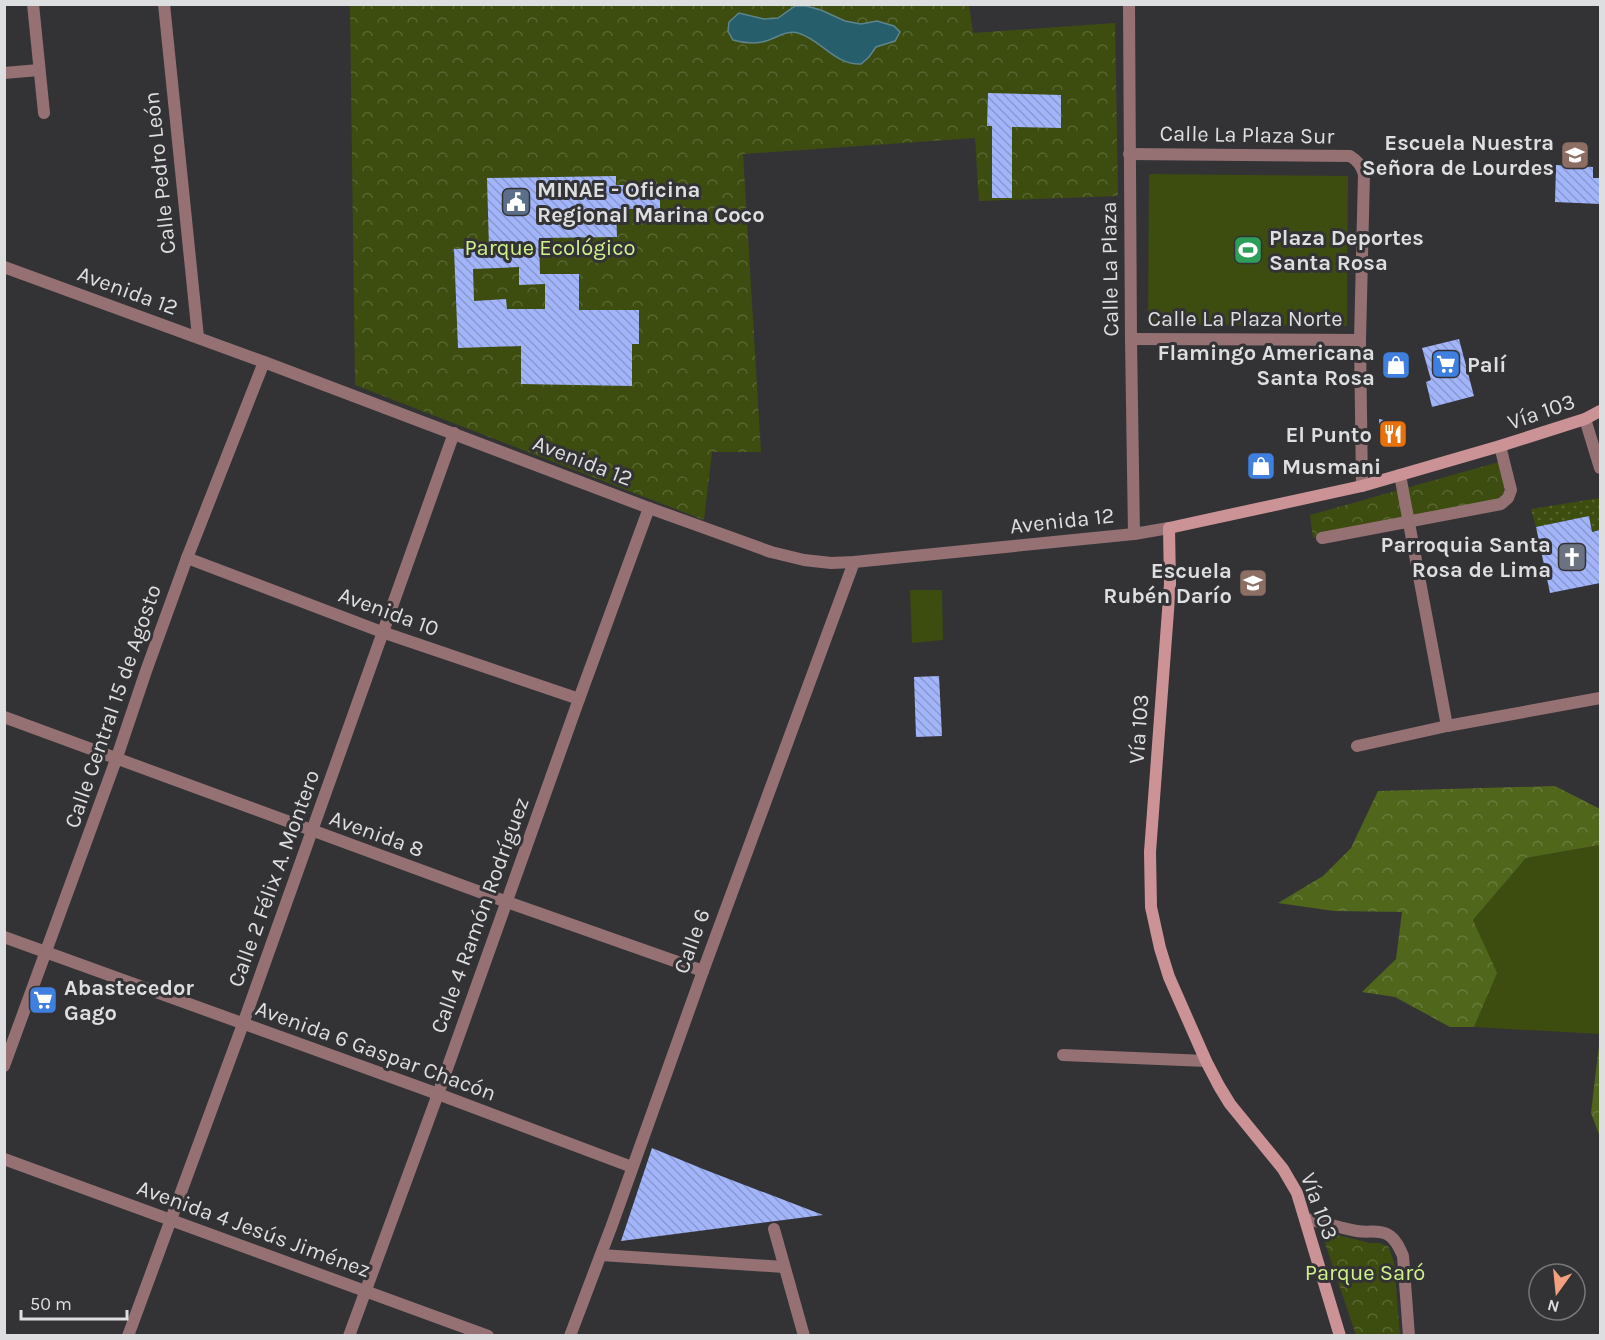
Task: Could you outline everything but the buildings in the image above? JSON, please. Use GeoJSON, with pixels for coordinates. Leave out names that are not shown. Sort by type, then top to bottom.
{"type":"FeatureCollection","features":[{"type":"Feature","properties":{"kind":"main road","name":"Vía 103"},"geometry":{"type":"LineString","coordinates":[[1340,1335],[1297,1193],[1283,1169],[1230,1104],[1206,1061],[1169,977],[1151,907],[1152,813],[1170,584],[1169,528],[1362,486],[1500,446],[1600,411]]}},
{"type":"Feature","properties":{"kind":"street"},"geometry":{"type":"LineString","coordinates":[[33,4],[44,113]]}},
{"type":"Feature","properties":{"kind":"street","name":"Calle Pedro León"},"geometry":{"type":"LineString","coordinates":[[164,4],[198,337]]}},
{"type":"Feature","properties":{"kind":"street","name":"Calle La Plaza"},"geometry":{"type":"LineString","coordinates":[[1129,4],[1134,534]]}},
{"type":"Feature","properties":{"kind":"street"},"geometry":{"type":"LineString","coordinates":[[4,73],[39,70]]}},
{"type":"Feature","properties":{"kind":"street","name":"Calle La Plaza Sur"},"geometry":{"type":"LineString","coordinates":[[1129,154],[1350,156],[1358,160],[1364,174],[1360,340]]}},
{"type":"Feature","properties":{"kind":"street","name":"Avenida 12"},"geometry":{"type":"LineString","coordinates":[[4,267],[198,337],[649,508],[771,552],[804,560],[831,563],[854,562],[1134,534],[1169,528]]}},
{"type":"Feature","properties":{"kind":"street","name":"Calle La Plaza Norte"},"geometry":{"type":"LineString","coordinates":[[1131,339],[1360,340]]}},
{"type":"Feature","properties":{"kind":"street"},"geometry":{"type":"LineString","coordinates":[[1360,340],[1362,486]]}},
{"type":"Feature","properties":{"kind":"street","name":"Calle Central 15 de Agosto"},"geometry":{"type":"LineString","coordinates":[[4,1066],[187,558],[264,362]]}},
{"type":"Feature","properties":{"kind":"street"},"geometry":{"type":"LineString","coordinates":[[1585,418],[1600,468]]}},
{"type":"Feature","properties":{"kind":"street","name":"Calle 2 Félix A. Montero"},"geometry":{"type":"LineString","coordinates":[[128,1335],[243,1024],[454,433]]}},
{"type":"Feature","properties":{"kind":"street"},"geometry":{"type":"LineString","coordinates":[[1322,538],[1501,504],[1508,498],[1511,490],[1500,446]]}},
{"type":"Feature","properties":{"kind":"street"},"geometry":{"type":"LineString","coordinates":[[1400,475],[1447,726]]}},
{"type":"Feature","properties":{"kind":"street","name":"Calle 4 Ramón Rodríguez"},"geometry":{"type":"LineString","coordinates":[[349,1335],[649,508]]}},
{"type":"Feature","properties":{"kind":"street","name":"Avenida 10"},"geometry":{"type":"LineString","coordinates":[[187,558],[382,632],[579,699]]}},
{"type":"Feature","properties":{"kind":"street","name":"Calle 6"},"geometry":{"type":"LineString","coordinates":[[570,1335],[854,562]]}},
{"type":"Feature","properties":{"kind":"street"},"geometry":{"type":"LineString","coordinates":[[1357,746],[1447,726],[1600,698]]}},
{"type":"Feature","properties":{"kind":"street","name":"Avenida 8"},"geometry":{"type":"LineString","coordinates":[[4,717],[507,903],[703,971]]}},
{"type":"Feature","properties":{"kind":"street","name":"Avenida 6 Gaspar Chacón"},"geometry":{"type":"LineString","coordinates":[[4,937],[438,1094],[632,1167]]}},
{"type":"Feature","properties":{"kind":"street"},"geometry":{"type":"LineString","coordinates":[[1063,1055],[1206,1061]]}},
{"type":"Feature","properties":{"kind":"street","name":"Avenida 4 Jesús Jiménez"},"geometry":{"type":"LineString","coordinates":[[4,1159],[488,1335]]}},
{"type":"Feature","properties":{"kind":"street"},"geometry":{"type":"LineString","coordinates":[[1305,1219],[1322,1221],[1357,1231],[1384,1233],[1398,1244],[1403,1256],[1409,1335]]}},
{"type":"Feature","properties":{"kind":"street"},"geometry":{"type":"LineString","coordinates":[[774,1229],[804,1335]]}},
{"type":"Feature","properties":{"kind":"street"},"geometry":{"type":"LineString","coordinates":[[601,1255],[784,1268]]}},
{"type":"Feature","properties":{"kind":"green space","name":"Parque Ecológico"},"geometry":{"type":"Polygon","coordinates":[[[969,4],[973,33],[1115,23],[1118,196],[979,201],[975,138],[743,154],[761,452],[712,452],[704,520],[355,385],[350,5],[969,4]]]}},
{"type":"Feature","properties":{"kind":"green space","name":"Plaza Deportes Santa Rosa"},"geometry":{"type":"Polygon","coordinates":[[[1149,174],[1348,176],[1347,326],[1148,324],[1149,174]]]}},
{"type":"Feature","properties":{"kind":"green space"},"geometry":{"type":"Polygon","coordinates":[[[1499,462],[1505,486],[1499,499],[1472,507],[1313,538],[1310,515],[1499,462]]]}},
{"type":"Feature","properties":{"kind":"green space"},"geometry":{"type":"Polygon","coordinates":[[[1600,498],[1600,530],[1592,532],[1589,516],[1536,527],[1531,509],[1600,498]]]}},
{"type":"Feature","properties":{"kind":"green space"},"geometry":{"type":"Polygon","coordinates":[[[910,590],[942,590],[943,640],[912,643],[910,590]]]}},
{"type":"Feature","properties":{"kind":"green space"},"geometry":{"type":"Polygon","coordinates":[[[1555,786],[1600,809],[1600,845],[1526,858],[1473,920],[1497,973],[1474,1027],[1450,1027],[1395,997],[1362,992],[1396,959],[1402,912],[1334,911],[1278,903],[1323,876],[1351,848],[1378,791],[1555,786]]]}},
{"type":"Feature","properties":{"kind":"green space"},"geometry":{"type":"Polygon","coordinates":[[[1600,845],[1600,1034],[1474,1027],[1496,973],[1473,920],[1526,858],[1600,845]]]}},
{"type":"Feature","properties":{"kind":"green space"},"geometry":{"type":"Polygon","coordinates":[[[1600,1037],[1600,1137],[1591,1113],[1600,1037]]]}},
{"type":"Feature","properties":{"kind":"green space","name":"Parque Saró"},"geometry":{"type":"Polygon","coordinates":[[[1321,1231],[1370,1243],[1380,1243],[1389,1247],[1394,1263],[1400,1335],[1356,1335],[1321,1231]]]}},
{"type":"Feature","properties":{"kind":"water"},"geometry":{"type":"Polygon","coordinates":[[[795,6],[821,10],[845,21],[861,24],[877,21],[894,26],[900,32],[895,41],[876,47],[861,64],[843,61],[806,36],[794,32],[751,43],[733,40],[728,31],[729,22],[739,13],[764,19],[778,18],[795,6]]]}},
{"type":"Feature","properties":{"kind":"place","name":"Escuela Nuestra Señora de Lourdes"},"geometry":{"type":"Point","coordinates":[1575,155]}},
{"type":"Feature","properties":{"kind":"place","name":"MINAE - Oficina Regional Marina Coco"},"geometry":{"type":"Point","coordinates":[516,202]}},
{"type":"Feature","properties":{"kind":"place","name":"Plaza Deportes Santa Rosa"},"geometry":{"type":"Point","coordinates":[1248,250]}},
{"type":"Feature","properties":{"kind":"place","name":"Palí"},"geometry":{"type":"Point","coordinates":[1446,364]}},
{"type":"Feature","properties":{"kind":"place","name":"Flamingo Americana Santa Rosa"},"geometry":{"type":"Point","coordinates":[1396,365]}},
{"type":"Feature","properties":{"kind":"place","name":"El Punto"},"geometry":{"type":"Point","coordinates":[1393,434]}},
{"type":"Feature","properties":{"kind":"place","name":"Musmani"},"geometry":{"type":"Point","coordinates":[1261,466]}},
{"type":"Feature","properties":{"kind":"place","name":"Parroquia Santa Rosa de Lima"},"geometry":{"type":"Point","coordinates":[1572,557]}},
{"type":"Feature","properties":{"kind":"place","name":"Escuela Rubén Darío"},"geometry":{"type":"Point","coordinates":[1253,583]}},
{"type":"Feature","properties":{"kind":"place","name":"Abastecedor Gago"},"geometry":{"type":"Point","coordinates":[43,1000]}}]}
